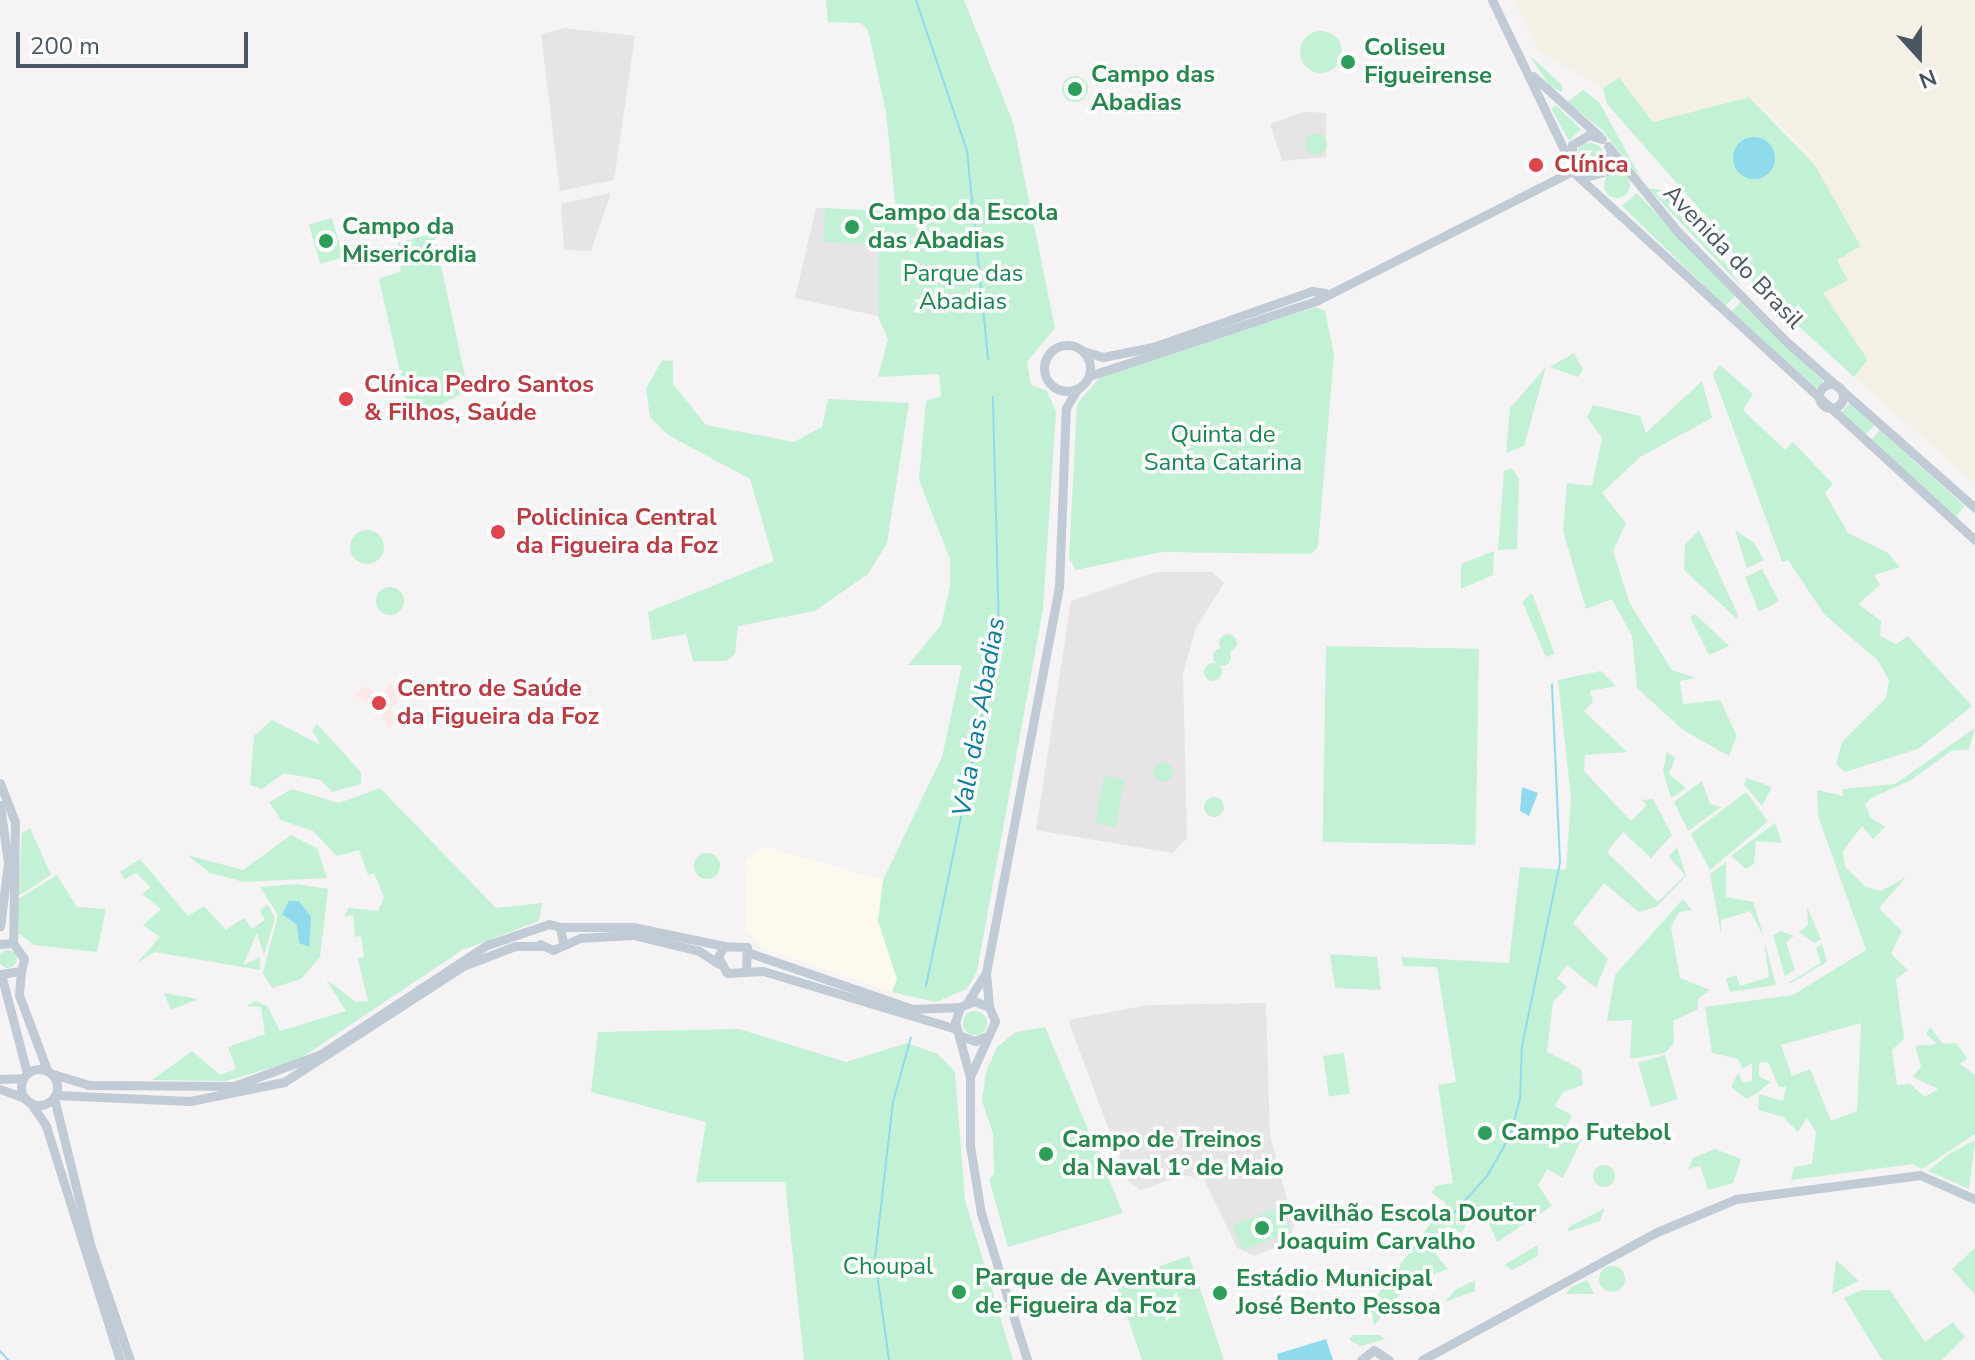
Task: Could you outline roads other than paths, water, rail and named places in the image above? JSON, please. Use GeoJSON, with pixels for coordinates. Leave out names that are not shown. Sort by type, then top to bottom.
{"type":"FeatureCollection","features":[{"type":"Feature","properties":{"kind":"main road"},"geometry":{"type":"LineString","coordinates":[[1492,0],[1530,73],[1569,164]]}},
{"type":"Feature","properties":{"kind":"main road","name":"Avenida do Brasil"},"geometry":{"type":"LineString","coordinates":[[1530,73],[1605,143],[1678,232],[1840,386],[1975,508]]}},
{"type":"Feature","properties":{"kind":"main road"},"geometry":{"type":"LineString","coordinates":[[1066,408],[1089,376],[1325,293],[1441,237],[1569,164],[1582,137],[1605,143],[1606,171],[1582,178]]}},
{"type":"Feature","properties":{"kind":"main road","name":"Avenida do Brasil"},"geometry":{"type":"LineString","coordinates":[[1569,164],[1823,405],[1975,540]]}},
{"type":"Feature","properties":{"kind":"main road"},"geometry":{"type":"LineString","coordinates":[[970,1077],[995,1021],[989,1007],[986,973],[1059,587],[1066,408],[1059,390],[1045,378],[1047,354],[1063,345],[1103,357],[1153,347],[1312,291],[1325,293]]}},
{"type":"Feature","properties":{"kind":"main road"},"geometry":{"type":"LineString","coordinates":[[1083,351],[1089,376]]}},
{"type":"Feature","properties":{"kind":"main road"},"geometry":{"type":"LineString","coordinates":[[1840,386],[1841,403],[1823,405],[1821,389],[1840,386]]}},
{"type":"Feature","properties":{"kind":"main road"},"geometry":{"type":"LineString","coordinates":[[1059,390],[1077,389]]}},
{"type":"Feature","properties":{"kind":"main road"},"geometry":{"type":"LineString","coordinates":[[0,783],[15,822],[13,943],[22,952],[19,995],[50,1072],[83,1220],[130,1360]]}},
{"type":"Feature","properties":{"kind":"main road"},"geometry":{"type":"LineString","coordinates":[[0,805],[8,863],[0,927]]}},
{"type":"Feature","properties":{"kind":"main road"},"geometry":{"type":"LineString","coordinates":[[0,1079],[50,1072],[88,1085],[190,1090],[280,1073],[321,1054],[458,958],[560,927],[633,927],[724,946],[742,943],[750,953],[913,1009],[963,1005],[989,1007]]}},
{"type":"Feature","properties":{"kind":"main road"},"geometry":{"type":"LineString","coordinates":[[560,927],[563,942]]}},
{"type":"Feature","properties":{"kind":"main road"},"geometry":{"type":"LineString","coordinates":[[539,931],[542,946]]}},
{"type":"Feature","properties":{"kind":"main road"},"geometry":{"type":"LineString","coordinates":[[0,1089],[27,1100],[55,1097],[190,1101],[284,1082],[463,966],[515,946],[542,946],[553,950],[563,942],[633,935],[699,951],[734,975],[746,971],[958,1032],[975,1041],[989,1035]]}},
{"type":"Feature","properties":{"kind":"main road"},"geometry":{"type":"LineString","coordinates":[[0,944],[13,943]]}},
{"type":"Feature","properties":{"kind":"main road"},"geometry":{"type":"LineString","coordinates":[[719,964],[724,946]]}},
{"type":"Feature","properties":{"kind":"main road"},"geometry":{"type":"LineString","coordinates":[[746,971],[750,953]]}},
{"type":"Feature","properties":{"kind":"main road"},"geometry":{"type":"LineString","coordinates":[[21,971],[0,974],[25,1076],[27,1100],[46,1126],[120,1360]]}},
{"type":"Feature","properties":{"kind":"main road"},"geometry":{"type":"LineString","coordinates":[[986,973],[963,1005],[958,1032],[970,1077],[981,1213],[1027,1360]]}},
{"type":"Feature","properties":{"kind":"main road"},"geometry":{"type":"LineString","coordinates":[[1422,1360],[1669,1225],[1736,1199],[1920,1175],[1975,1199]]}},
{"type":"Feature","properties":{"kind":"main road"},"geometry":{"type":"LineString","coordinates":[[1361,1360],[1374,1350],[1389,1360]]}},
{"type":"Feature","properties":{"kind":"water"},"geometry":{"type":"Polygon","coordinates":[[[1754,137],[1769,143],[1775,158],[1769,173],[1754,179],[1739,173],[1733,158],[1739,143],[1754,137]]]}},
{"type":"Feature","properties":{"kind":"water"},"geometry":{"type":"Polygon","coordinates":[[[1522,787],[1538,793],[1529,816],[1520,811],[1522,787]]]}},
{"type":"Feature","properties":{"kind":"water"},"geometry":{"type":"Polygon","coordinates":[[[289,901],[299,901],[311,917],[309,947],[299,943],[297,925],[282,914],[289,901]]]}},
{"type":"Feature","properties":{"kind":"water"},"geometry":{"type":"Polygon","coordinates":[[[1326,1339],[1333,1360],[1278,1360],[1277,1354],[1326,1339]]]}},
{"type":"Feature","properties":{"kind":"waterway","name":"Vala das Abadias"},"geometry":{"type":"LineString","coordinates":[[916,0],[967,151],[988,359]]}},
{"type":"Feature","properties":{"kind":"waterway","name":"Vala das Abadias"},"geometry":{"type":"LineString","coordinates":[[926,986],[999,632],[993,397]]}},
{"type":"Feature","properties":{"kind":"waterway"},"geometry":{"type":"LineString","coordinates":[[1452,1215],[1487,1176],[1510,1136],[1520,1098],[1522,1046],[1560,862],[1552,684]]}},
{"type":"Feature","properties":{"kind":"waterway"},"geometry":{"type":"LineString","coordinates":[[889,1360],[875,1259],[893,1102],[911,1037]]}},
{"type":"Feature","properties":{"kind":"waterway"},"geometry":{"type":"LineString","coordinates":[[0,1351],[8,1360]]}},
{"type":"Feature","properties":{"kind":"place","name":"Coliseu Figueirense"},"geometry":{"type":"Point","coordinates":[1348,62]}},
{"type":"Feature","properties":{"kind":"place","name":"Campo das Abadias"},"geometry":{"type":"Point","coordinates":[1075,89]}},
{"type":"Feature","properties":{"kind":"place","name":"Clínica"},"geometry":{"type":"Point","coordinates":[1536,165]}},
{"type":"Feature","properties":{"kind":"place","name":"Campo da Escola das Abadias"},"geometry":{"type":"Point","coordinates":[852,227]}},
{"type":"Feature","properties":{"kind":"place","name":"Campo da Misericórdia"},"geometry":{"type":"Point","coordinates":[326,241]}},
{"type":"Feature","properties":{"kind":"place","name":"Clínica Pedro Santos & Filhos, Saúde"},"geometry":{"type":"Point","coordinates":[346,399]}},
{"type":"Feature","properties":{"kind":"place","name":"Policlinica Central da Figueira da Foz"},"geometry":{"type":"Point","coordinates":[498,532]}},
{"type":"Feature","properties":{"kind":"place","name":"Centro de Saúde da Figueira da Foz"},"geometry":{"type":"Point","coordinates":[379,703]}},
{"type":"Feature","properties":{"kind":"place","name":"Campo Futebol"},"geometry":{"type":"Point","coordinates":[1485,1133]}},
{"type":"Feature","properties":{"kind":"place","name":"Campo de Treinos da Naval 1º de Maio"},"geometry":{"type":"Point","coordinates":[1046,1154]}},
{"type":"Feature","properties":{"kind":"place","name":"Pavilhão Escola Doutor Joaquim Carvalho"},"geometry":{"type":"Point","coordinates":[1262,1228]}},
{"type":"Feature","properties":{"kind":"place","name":"Parque de Aventura de Figueira da Foz"},"geometry":{"type":"Point","coordinates":[959,1292]}},
{"type":"Feature","properties":{"kind":"place","name":"Estádio Municipal José Bento Pessoa"},"geometry":{"type":"Point","coordinates":[1220,1293]}},
{"type":"Feature","properties":{"kind":"park label","name":"Parque das Abadias"},"geometry":{"type":"Point","coordinates":[963,288]}},
{"type":"Feature","properties":{"kind":"park label","name":"Quinta de Santa Catarina"},"geometry":{"type":"Point","coordinates":[1223,449]}},
{"type":"Feature","properties":{"kind":"park label","name":"Choupal"},"geometry":{"type":"Point","coordinates":[888,1267]}}]}
